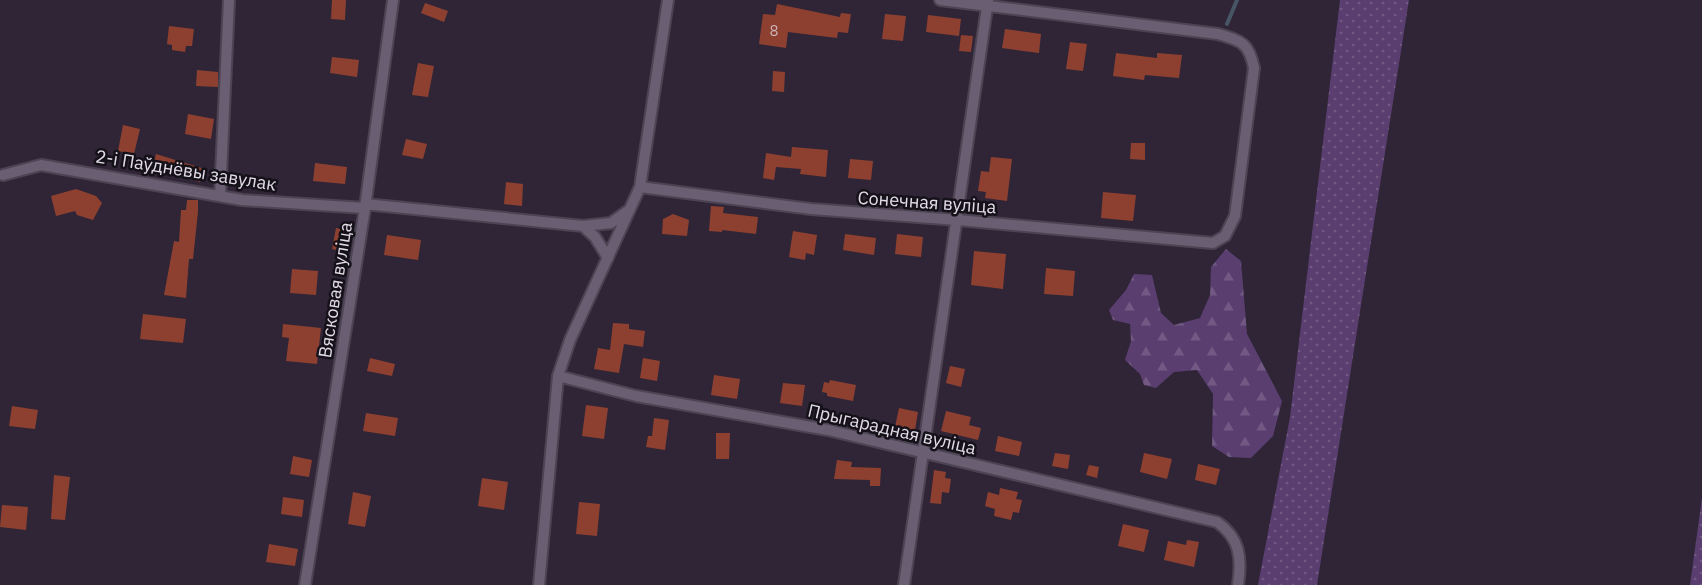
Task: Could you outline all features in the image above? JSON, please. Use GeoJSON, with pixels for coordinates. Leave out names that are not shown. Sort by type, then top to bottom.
{"type":"FeatureCollection","features":[{"type":"Feature","properties":{"kind":"street"},"geometry":{"type":"LineString","coordinates":[[220,196],[229,0]]}},
{"type":"Feature","properties":{"kind":"street","name":"Вясковая вуліца"},"geometry":{"type":"LineString","coordinates":[[305,585],[365,206],[393,0]]}},
{"type":"Feature","properties":{"kind":"street"},"geometry":{"type":"LineString","coordinates":[[539,585],[558,376],[570,340],[640,187],[668,0]]}},
{"type":"Feature","properties":{"kind":"street"},"geometry":{"type":"LineString","coordinates":[[904,585],[988,3],[940,0]]}},
{"type":"Feature","properties":{"kind":"street","name":"Сонечная вуліца"},"geometry":{"type":"LineString","coordinates":[[640,187],[811,209],[1213,243],[1225,236],[1235,216],[1254,68],[1250,51],[1239,40],[1218,34],[988,3]]}},
{"type":"Feature","properties":{"kind":"street","name":"2-і Паўднёвы завулак"},"geometry":{"type":"LineString","coordinates":[[3,175],[41,165],[220,196],[365,206],[583,226],[610,223],[634,204]]}},
{"type":"Feature","properties":{"kind":"street"},"geometry":{"type":"LineString","coordinates":[[583,226],[595,237],[608,258]]}},
{"type":"Feature","properties":{"kind":"street","name":"Прыгарадная вуліца"},"geometry":{"type":"LineString","coordinates":[[558,376],[636,396],[828,430],[1217,522],[1228,530],[1237,542],[1241,557],[1238,585]]}},
{"type":"Feature","properties":{"kind":"green space"},"geometry":{"type":"Polygon","coordinates":[[[1340,0],[1409,0],[1317,585],[1258,585],[1290,417],[1340,0]]]}},
{"type":"Feature","properties":{"kind":"green space"},"geometry":{"type":"Polygon","coordinates":[[[1226,249],[1241,261],[1247,334],[1282,401],[1273,436],[1251,458],[1229,457],[1212,446],[1213,394],[1197,370],[1174,372],[1156,388],[1144,385],[1140,374],[1125,360],[1131,341],[1130,324],[1113,320],[1109,310],[1126,290],[1134,274],[1152,275],[1161,313],[1174,325],[1200,318],[1210,295],[1211,267],[1226,249]]]}},
{"type":"Feature","properties":{"kind":"green space"},"geometry":{"type":"Polygon","coordinates":[[[1702,498],[1702,585],[1690,585],[1702,498]]]}},
{"type":"Feature","properties":{"kind":"building"},"geometry":{"type":"Polygon","coordinates":[[[332,0],[346,0],[345,20],[331,19],[332,0]]]}},
{"type":"Feature","properties":{"kind":"building"},"geometry":{"type":"Polygon","coordinates":[[[425,3],[448,11],[444,22],[421,13],[425,3]]]}},
{"type":"Feature","properties":{"kind":"building"},"geometry":{"type":"Polygon","coordinates":[[[777,4],[840,17],[841,13],[851,14],[848,33],[838,32],[837,38],[788,32],[786,48],[759,44],[763,14],[775,15],[777,4]]]}},
{"type":"Feature","properties":{"kind":"building"},"geometry":{"type":"Polygon","coordinates":[[[885,14],[906,16],[903,41],[882,39],[885,14]]]}},
{"type":"Feature","properties":{"kind":"building"},"geometry":{"type":"Polygon","coordinates":[[[928,15],[961,19],[959,36],[926,32],[928,15]]]}},
{"type":"Feature","properties":{"kind":"building"},"geometry":{"type":"Polygon","coordinates":[[[169,26],[194,29],[192,46],[186,46],[185,52],[172,50],[172,45],[167,44],[169,26]]]}},
{"type":"Feature","properties":{"kind":"building"},"geometry":{"type":"Polygon","coordinates":[[[1005,29],[1041,34],[1039,53],[1002,48],[1005,29]]]}},
{"type":"Feature","properties":{"kind":"building"},"geometry":{"type":"Polygon","coordinates":[[[961,35],[973,36],[971,52],[959,51],[961,35]]]}},
{"type":"Feature","properties":{"kind":"building"},"geometry":{"type":"Polygon","coordinates":[[[1070,42],[1087,44],[1083,71],[1066,69],[1070,42]]]}},
{"type":"Feature","properties":{"kind":"building"},"geometry":{"type":"Polygon","coordinates":[[[1116,53],[1157,58],[1157,53],[1182,55],[1179,78],[1145,75],[1144,80],[1113,76],[1116,53]]]}},
{"type":"Feature","properties":{"kind":"building"},"geometry":{"type":"Polygon","coordinates":[[[332,57],[359,60],[357,77],[330,73],[332,57]]]}},
{"type":"Feature","properties":{"kind":"building"},"geometry":{"type":"Polygon","coordinates":[[[418,63],[434,66],[428,97],[412,95],[418,63]]]}},
{"type":"Feature","properties":{"kind":"building"},"geometry":{"type":"Polygon","coordinates":[[[197,70],[218,72],[218,87],[196,86],[197,70]]]}},
{"type":"Feature","properties":{"kind":"building"},"geometry":{"type":"Polygon","coordinates":[[[773,71],[785,72],[784,92],[772,91],[773,71]]]}},
{"type":"Feature","properties":{"kind":"building"},"geometry":{"type":"Polygon","coordinates":[[[188,114],[214,119],[211,139],[185,134],[188,114]]]}},
{"type":"Feature","properties":{"kind":"building"},"geometry":{"type":"Polygon","coordinates":[[[123,125],[140,129],[134,154],[118,151],[123,125]]]}},
{"type":"Feature","properties":{"kind":"building"},"geometry":{"type":"Polygon","coordinates":[[[406,139],[427,144],[423,159],[402,155],[406,139]]]}},
{"type":"Feature","properties":{"kind":"building"},"geometry":{"type":"Polygon","coordinates":[[[1131,143],[1145,143],[1145,160],[1130,159],[1131,143]]]}},
{"type":"Feature","properties":{"kind":"building"},"geometry":{"type":"Polygon","coordinates":[[[792,147],[828,150],[826,177],[800,174],[801,169],[776,167],[774,180],[763,178],[766,153],[791,157],[792,147]]]}},
{"type":"Feature","properties":{"kind":"building"},"geometry":{"type":"Polygon","coordinates":[[[156,154],[205,169],[200,182],[153,166],[156,154]]]}},
{"type":"Feature","properties":{"kind":"building"},"geometry":{"type":"Polygon","coordinates":[[[991,157],[1012,159],[1007,201],[985,198],[986,192],[978,191],[981,171],[989,172],[991,157]]]}},
{"type":"Feature","properties":{"kind":"building"},"geometry":{"type":"Polygon","coordinates":[[[850,159],[873,161],[871,180],[848,178],[850,159]]]}},
{"type":"Feature","properties":{"kind":"building"},"geometry":{"type":"Polygon","coordinates":[[[315,163],[347,167],[345,184],[313,181],[315,163]]]}},
{"type":"Feature","properties":{"kind":"building"},"geometry":{"type":"Polygon","coordinates":[[[506,182],[523,184],[522,206],[504,204],[506,182]]]}},
{"type":"Feature","properties":{"kind":"building"},"geometry":{"type":"Polygon","coordinates":[[[76,189],[96,196],[102,203],[93,220],[77,215],[75,211],[56,216],[51,196],[76,189]]]}},
{"type":"Feature","properties":{"kind":"building"},"geometry":{"type":"Polygon","coordinates":[[[1103,192],[1136,195],[1133,221],[1101,218],[1103,192]]]}},
{"type":"Feature","properties":{"kind":"building"},"geometry":{"type":"Polygon","coordinates":[[[187,200],[198,200],[198,212],[193,259],[189,259],[186,298],[164,295],[174,241],[179,242],[181,210],[186,210],[187,200]]]}},
{"type":"Feature","properties":{"kind":"building"},"geometry":{"type":"Polygon","coordinates":[[[711,206],[724,207],[723,213],[758,217],[756,234],[722,230],[722,232],[709,231],[711,206]]]}},
{"type":"Feature","properties":{"kind":"building"},"geometry":{"type":"Polygon","coordinates":[[[673,214],[689,220],[687,236],[662,234],[663,219],[673,214]]]}},
{"type":"Feature","properties":{"kind":"building"},"geometry":{"type":"Polygon","coordinates":[[[336,228],[349,231],[345,252],[332,249],[336,228]]]}},
{"type":"Feature","properties":{"kind":"building"},"geometry":{"type":"Polygon","coordinates":[[[793,231],[817,235],[814,255],[806,253],[805,260],[789,257],[793,231]]]}},
{"type":"Feature","properties":{"kind":"building"},"geometry":{"type":"Polygon","coordinates":[[[845,234],[876,238],[874,255],[843,250],[845,234]]]}},
{"type":"Feature","properties":{"kind":"building"},"geometry":{"type":"Polygon","coordinates":[[[897,234],[923,237],[921,257],[895,254],[897,234]]]}},
{"type":"Feature","properties":{"kind":"building"},"geometry":{"type":"Polygon","coordinates":[[[387,235],[421,240],[418,260],[384,255],[387,235]]]}},
{"type":"Feature","properties":{"kind":"building"},"geometry":{"type":"Polygon","coordinates":[[[974,251],[1006,254],[1003,289],[971,285],[974,251]]]}},
{"type":"Feature","properties":{"kind":"building"},"geometry":{"type":"Polygon","coordinates":[[[1046,268],[1075,271],[1073,296],[1044,294],[1046,268]]]}},
{"type":"Feature","properties":{"kind":"building"},"geometry":{"type":"Polygon","coordinates":[[[292,269],[318,271],[316,295],[290,293],[292,269]]]}},
{"type":"Feature","properties":{"kind":"building"},"geometry":{"type":"Polygon","coordinates":[[[143,314],[186,319],[183,343],[140,339],[143,314]]]}},
{"type":"Feature","properties":{"kind":"building"},"geometry":{"type":"Polygon","coordinates":[[[613,323],[629,324],[629,329],[645,331],[643,347],[624,344],[619,373],[594,369],[598,348],[610,350],[613,323]]]}},
{"type":"Feature","properties":{"kind":"building"},"geometry":{"type":"Polygon","coordinates":[[[283,324],[321,328],[317,364],[286,361],[289,338],[282,337],[283,324]]]}},
{"type":"Feature","properties":{"kind":"building"},"geometry":{"type":"Polygon","coordinates":[[[370,358],[395,364],[392,376],[367,371],[370,358]]]}},
{"type":"Feature","properties":{"kind":"building"},"geometry":{"type":"Polygon","coordinates":[[[643,358],[660,361],[657,381],[640,378],[643,358]]]}},
{"type":"Feature","properties":{"kind":"building"},"geometry":{"type":"Polygon","coordinates":[[[950,366],[965,369],[961,387],[946,383],[950,366]]]}},
{"type":"Feature","properties":{"kind":"building"},"geometry":{"type":"Polygon","coordinates":[[[714,375],[740,379],[737,399],[711,395],[714,375]]]}},
{"type":"Feature","properties":{"kind":"building"},"geometry":{"type":"Polygon","coordinates":[[[830,380],[856,385],[853,401],[827,396],[827,393],[822,392],[824,382],[829,383],[830,380]]]}},
{"type":"Feature","properties":{"kind":"building"},"geometry":{"type":"Polygon","coordinates":[[[783,383],[805,385],[802,406],[780,403],[783,383]]]}},
{"type":"Feature","properties":{"kind":"building"},"geometry":{"type":"Polygon","coordinates":[[[586,405],[608,408],[604,439],[582,436],[586,405]]]}},
{"type":"Feature","properties":{"kind":"building"},"geometry":{"type":"Polygon","coordinates":[[[12,406],[38,410],[35,429],[9,426],[12,406]]]}},
{"type":"Feature","properties":{"kind":"building"},"geometry":{"type":"Polygon","coordinates":[[[899,408],[918,412],[915,430],[895,427],[899,408]]]}},
{"type":"Feature","properties":{"kind":"building"},"geometry":{"type":"Polygon","coordinates":[[[946,411],[971,417],[969,425],[981,428],[978,440],[941,431],[946,411]]]}},
{"type":"Feature","properties":{"kind":"building"},"geometry":{"type":"Polygon","coordinates":[[[366,413],[398,418],[395,436],[363,431],[366,413]]]}},
{"type":"Feature","properties":{"kind":"building"},"geometry":{"type":"Polygon","coordinates":[[[654,418],[669,420],[665,450],[646,447],[648,436],[652,436],[654,418]]]}},
{"type":"Feature","properties":{"kind":"building"},"geometry":{"type":"Polygon","coordinates":[[[716,433],[730,433],[729,459],[716,459],[716,433]]]}},
{"type":"Feature","properties":{"kind":"building"},"geometry":{"type":"Polygon","coordinates":[[[998,436],[1022,442],[1019,456],[995,451],[998,436]]]}},
{"type":"Feature","properties":{"kind":"building"},"geometry":{"type":"Polygon","coordinates":[[[1055,453],[1070,455],[1068,469],[1052,466],[1055,453]]]}},
{"type":"Feature","properties":{"kind":"building"},"geometry":{"type":"Polygon","coordinates":[[[1144,453],[1172,459],[1167,479],[1140,472],[1144,453]]]}},
{"type":"Feature","properties":{"kind":"building"},"geometry":{"type":"Polygon","coordinates":[[[293,456],[312,460],[309,477],[290,474],[293,456]]]}},
{"type":"Feature","properties":{"kind":"building"},"geometry":{"type":"Polygon","coordinates":[[[837,460],[852,462],[851,467],[881,468],[880,486],[870,486],[870,480],[834,479],[837,460]]]}},
{"type":"Feature","properties":{"kind":"building"},"geometry":{"type":"Polygon","coordinates":[[[1198,464],[1220,469],[1216,485],[1195,480],[1198,464]]]}},
{"type":"Feature","properties":{"kind":"building"},"geometry":{"type":"Polygon","coordinates":[[[1089,465],[1099,467],[1097,478],[1086,475],[1089,465]]]}},
{"type":"Feature","properties":{"kind":"building"},"geometry":{"type":"Polygon","coordinates":[[[934,470],[946,472],[945,478],[951,479],[949,493],[942,492],[941,504],[930,503],[934,470]]]}},
{"type":"Feature","properties":{"kind":"building"},"geometry":{"type":"Polygon","coordinates":[[[54,475],[70,477],[65,520],[51,519],[54,475]]]}},
{"type":"Feature","properties":{"kind":"building"},"geometry":{"type":"Polygon","coordinates":[[[482,478],[508,482],[504,510],[478,506],[482,478]]]}},
{"type":"Feature","properties":{"kind":"building"},"geometry":{"type":"Polygon","coordinates":[[[1000,488],[1018,492],[1016,499],[1022,500],[1019,513],[1013,512],[1011,520],[994,516],[995,509],[985,506],[988,492],[999,495],[1000,488]]]}},
{"type":"Feature","properties":{"kind":"building"},"geometry":{"type":"Polygon","coordinates":[[[353,492],[371,496],[365,527],[348,524],[353,492]]]}},
{"type":"Feature","properties":{"kind":"building"},"geometry":{"type":"Polygon","coordinates":[[[283,497],[304,500],[302,517],[281,514],[283,497]]]}},
{"type":"Feature","properties":{"kind":"building"},"geometry":{"type":"Polygon","coordinates":[[[579,502],[600,504],[597,536],[576,534],[579,502]]]}},
{"type":"Feature","properties":{"kind":"building"},"geometry":{"type":"Polygon","coordinates":[[[2,505],[28,507],[26,530],[0,527],[2,505]]]}},
{"type":"Feature","properties":{"kind":"building"},"geometry":{"type":"Polygon","coordinates":[[[1123,524],[1149,530],[1144,552],[1118,546],[1123,524]]]}},
{"type":"Feature","properties":{"kind":"building"},"geometry":{"type":"Polygon","coordinates":[[[1187,540],[1199,542],[1194,567],[1164,560],[1168,541],[1186,545],[1187,540]]]}},
{"type":"Feature","properties":{"kind":"building"},"geometry":{"type":"Polygon","coordinates":[[[269,544],[298,549],[295,566],[266,562],[269,544]]]}},
{"type":"Feature","properties":{"kind":"waterway"},"geometry":{"type":"LineString","coordinates":[[1227,24],[1237,0]]}}]}
